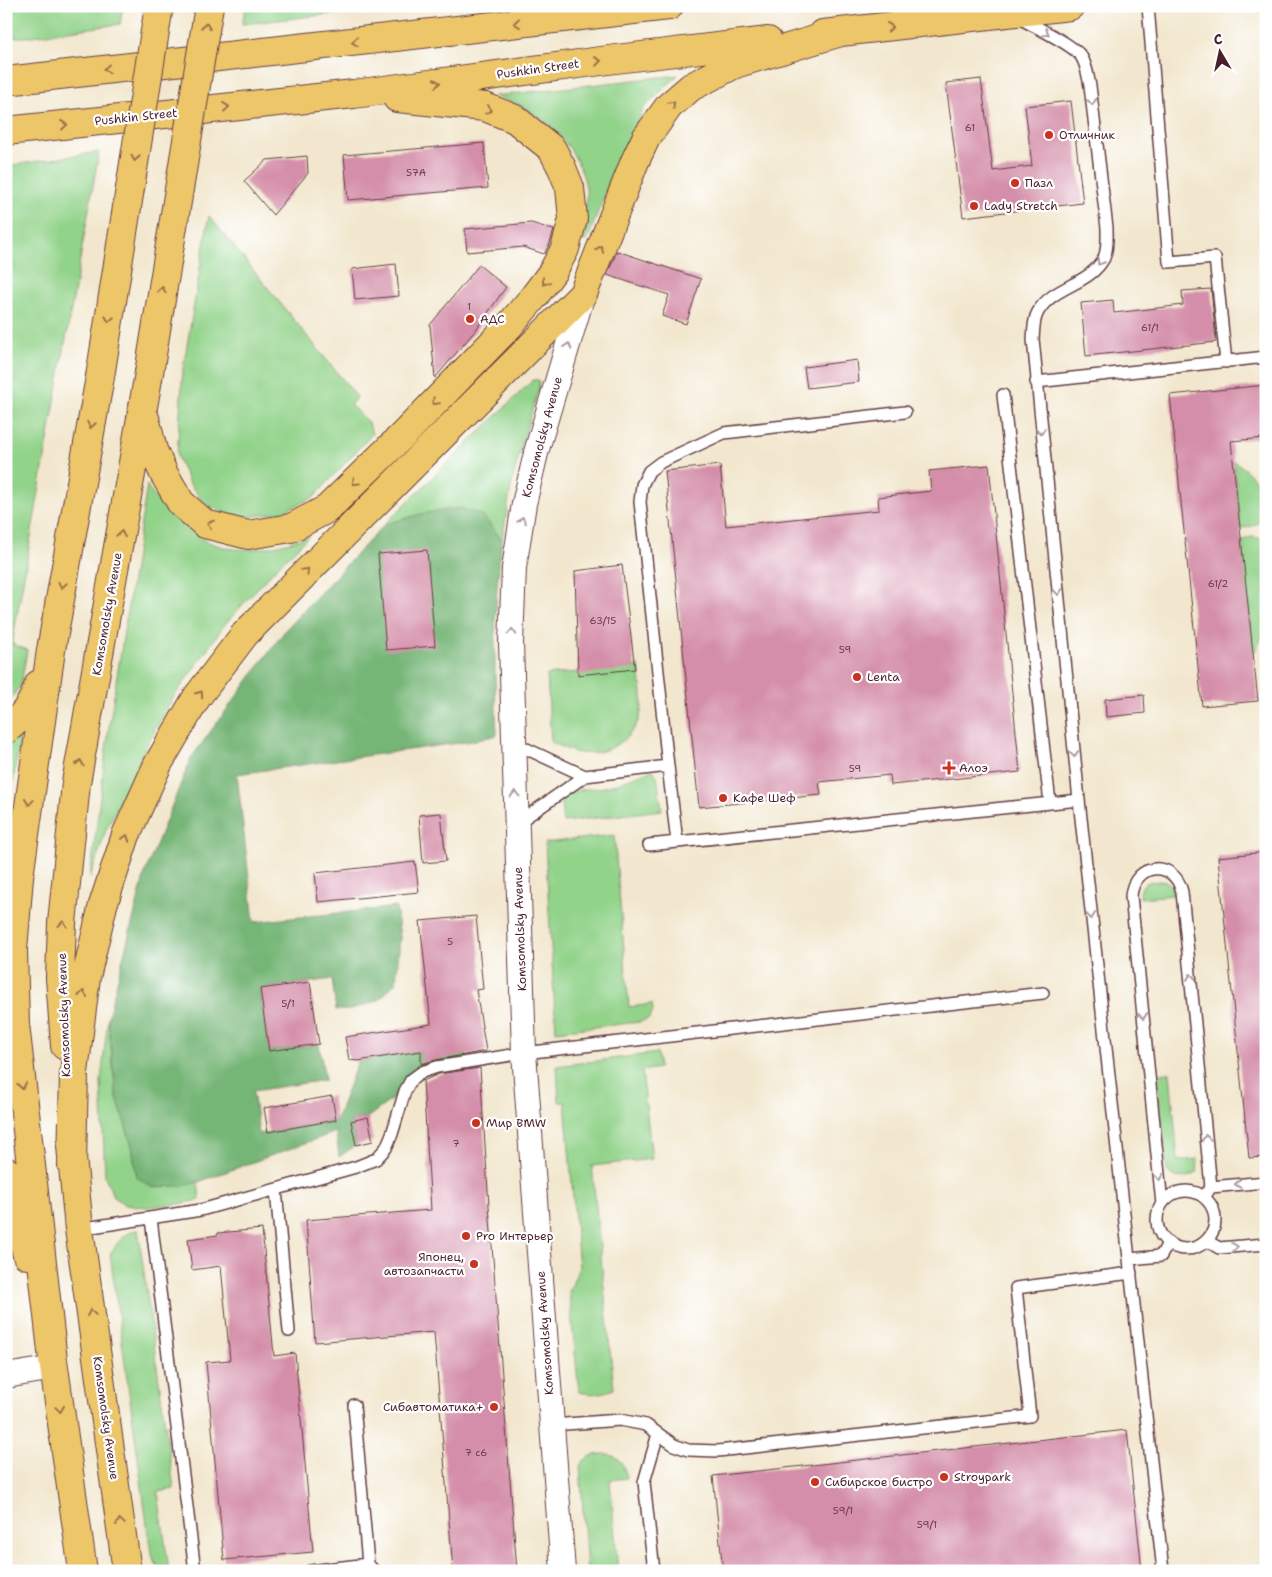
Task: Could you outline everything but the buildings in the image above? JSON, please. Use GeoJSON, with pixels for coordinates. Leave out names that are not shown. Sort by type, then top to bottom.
{"type":"FeatureCollection","features":[{"type":"Feature","properties":{"kind":"main road"},"geometry":{"type":"LineString","coordinates":[[83,1571],[54,1364],[15,1024],[13,950],[18,877],[51,650],[100,377],[159,6]]}},
{"type":"Feature","properties":{"kind":"main road","name":"Komsomolsky Avenue"},"geometry":{"type":"LineString","coordinates":[[127,1571],[79,1229],[72,1165],[60,978],[62,923],[76,783],[143,410],[209,6]]}},
{"type":"Feature","properties":{"kind":"main road"},"geometry":{"type":"LineString","coordinates":[[13,77],[669,6]]}},
{"type":"Feature","properties":{"kind":"main road","name":"Pushkin Street"},"geometry":{"type":"LineString","coordinates":[[10,132],[354,94],[616,59],[1070,6]]}},
{"type":"Feature","properties":{"kind":"main road"},"geometry":{"type":"LineString","coordinates":[[72,1165],[74,1072],[86,977],[103,905],[126,835],[158,764],[198,697],[245,634],[583,294],[634,161],[646,138],[669,106],[691,87],[735,64],[841,32]]}},
{"type":"Feature","properties":{"kind":"main road"},"geometry":{"type":"LineString","coordinates":[[143,410],[153,450],[164,474],[181,503],[205,524],[248,535],[291,528],[327,509],[397,441],[508,327],[553,271],[565,249],[573,219],[570,188],[552,149],[514,119],[486,108],[354,94]]}},
{"type":"Feature","properties":{"kind":"main road"},"geometry":{"type":"LineString","coordinates":[[6,730],[23,716],[35,695],[51,650]]}},
{"type":"Feature","properties":{"kind":"main road"},"geometry":{"type":"LineString","coordinates":[[6,1171],[54,1364]]}},
{"type":"Feature","properties":{"kind":"street","name":"Komsomolsky Avenue"},"geometry":{"type":"LineString","coordinates":[[563,1571],[524,1053],[511,643],[514,568],[524,504],[537,449],[583,294]]}},
{"type":"Feature","properties":{"kind":"street"},"geometry":{"type":"LineString","coordinates":[[6,1376],[54,1364]]}},
{"type":"Feature","properties":{"kind":"lane"},"geometry":{"type":"LineString","coordinates":[[1148,6],[1170,262],[1215,258],[1226,362]]}},
{"type":"Feature","properties":{"kind":"lane"},"geometry":{"type":"LineString","coordinates":[[1010,13],[1060,41],[1080,56],[1086,67],[1090,86],[1107,228],[1107,247],[1104,259],[1096,270],[1047,300],[1038,312],[1034,323],[1033,339],[1079,800],[1163,1571]]}},
{"type":"Feature","properties":{"kind":"lane"},"geometry":{"type":"LineString","coordinates":[[1036,382],[1266,357]]}},
{"type":"Feature","properties":{"kind":"lane"},"geometry":{"type":"LineString","coordinates":[[1003,395],[1050,803]]}},
{"type":"Feature","properties":{"kind":"lane"},"geometry":{"type":"LineString","coordinates":[[677,842],[640,502],[642,485],[649,472],[661,462],[724,433],[905,412]]}},
{"type":"Feature","properties":{"kind":"lane"},"geometry":{"type":"LineString","coordinates":[[514,743],[585,776]]}},
{"type":"Feature","properties":{"kind":"lane"},"geometry":{"type":"LineString","coordinates":[[516,824],[585,776],[668,766]]}},
{"type":"Feature","properties":{"kind":"lane"},"geometry":{"type":"LineString","coordinates":[[649,844],[1079,800]]}},
{"type":"Feature","properties":{"kind":"lane"},"geometry":{"type":"LineString","coordinates":[[1162,1204],[1132,896],[1135,881],[1147,870],[1163,869],[1170,872],[1180,884],[1182,892],[1208,1192],[1216,1219],[1213,1233],[1207,1242],[1188,1250],[1179,1249],[1168,1243],[1159,1231],[1157,1222],[1158,1212],[1168,1197],[1176,1192],[1186,1190],[1208,1192],[1266,1182]]}},
{"type":"Feature","properties":{"kind":"lane"},"geometry":{"type":"LineString","coordinates":[[79,1229],[201,1210],[276,1190],[376,1159],[386,1148],[405,1091],[411,1080],[422,1072],[437,1067],[524,1053],[1043,994]]}},
{"type":"Feature","properties":{"kind":"lane"},"geometry":{"type":"LineString","coordinates":[[276,1190],[289,1331]]}},
{"type":"Feature","properties":{"kind":"lane"},"geometry":{"type":"LineString","coordinates":[[151,1219],[195,1571]]}},
{"type":"Feature","properties":{"kind":"lane"},"geometry":{"type":"LineString","coordinates":[[1207,1242],[1219,1248],[1266,1244]]}},
{"type":"Feature","properties":{"kind":"lane"},"geometry":{"type":"LineString","coordinates":[[1130,1258],[1160,1256],[1168,1243]]}},
{"type":"Feature","properties":{"kind":"lane"},"geometry":{"type":"LineString","coordinates":[[552,1425],[620,1420],[646,1425],[674,1445],[688,1450],[718,1451],[1030,1416],[1016,1288],[1131,1273]]}},
{"type":"Feature","properties":{"kind":"lane"},"geometry":{"type":"LineString","coordinates":[[310,1571],[371,1567],[354,1406]]}},
{"type":"Feature","properties":{"kind":"lane"},"geometry":{"type":"LineString","coordinates":[[654,1571],[644,1482],[658,1434]]}},
{"type":"Feature","properties":{"kind":"green space"},"geometry":{"type":"Polygon","coordinates":[[[6,6],[123,6],[120,24],[24,37],[6,37],[6,6]]]}},
{"type":"Feature","properties":{"kind":"green space"},"geometry":{"type":"Polygon","coordinates":[[[246,6],[402,6],[242,24],[246,6]]]}},
{"type":"Feature","properties":{"kind":"green space"},"geometry":{"type":"Polygon","coordinates":[[[678,75],[644,108],[611,177],[587,241],[582,239],[586,210],[586,188],[581,170],[570,148],[544,120],[534,113],[494,96],[678,75]]]}},
{"type":"Feature","properties":{"kind":"green space"},"geometry":{"type":"Polygon","coordinates":[[[99,152],[12,644],[27,650],[21,684],[6,707],[6,166],[99,152]]]}},
{"type":"Feature","properties":{"kind":"green space"},"geometry":{"type":"Polygon","coordinates":[[[209,216],[357,397],[350,405],[369,423],[372,434],[314,497],[282,512],[248,517],[222,512],[204,503],[189,483],[177,456],[183,369],[209,216]]]}},
{"type":"Feature","properties":{"kind":"green space"},"geometry":{"type":"Polygon","coordinates":[[[533,380],[539,380],[539,388],[511,487],[502,540],[482,515],[385,524],[533,380]]]}},
{"type":"Feature","properties":{"kind":"green space"},"geometry":{"type":"Polygon","coordinates":[[[1234,461],[1246,470],[1260,486],[1265,508],[1262,518],[1257,524],[1240,528],[1234,461]]]}},
{"type":"Feature","properties":{"kind":"green space"},"geometry":{"type":"Polygon","coordinates":[[[147,485],[164,508],[193,533],[208,542],[224,547],[256,549],[309,536],[273,571],[225,624],[173,698],[146,746],[106,830],[90,878],[108,734],[147,485]]]}},
{"type":"Feature","properties":{"kind":"green space"},"geometry":{"type":"Polygon","coordinates":[[[461,508],[482,515],[502,540],[495,638],[497,735],[472,741],[237,774],[254,922],[396,907],[400,938],[396,982],[379,1000],[350,1010],[336,1010],[332,979],[260,989],[269,1051],[319,1044],[325,1080],[253,1091],[259,1134],[336,1120],[358,1061],[465,1044],[467,1059],[411,1074],[399,1087],[391,1100],[368,1117],[351,1121],[356,1145],[339,1157],[336,1132],[198,1182],[182,1186],[151,1187],[137,1177],[132,1146],[116,1095],[108,1017],[145,873],[191,758],[287,628],[385,524],[425,513],[461,508]]]}},
{"type":"Feature","properties":{"kind":"green space"},"geometry":{"type":"Polygon","coordinates":[[[1251,537],[1259,538],[1266,543],[1266,628],[1256,650],[1253,652],[1242,541],[1251,537]]]}},
{"type":"Feature","properties":{"kind":"green space"},"geometry":{"type":"Polygon","coordinates":[[[639,666],[642,691],[640,716],[636,726],[621,742],[602,751],[581,753],[551,742],[547,675],[639,666]]]}},
{"type":"Feature","properties":{"kind":"green space"},"geometry":{"type":"Polygon","coordinates":[[[21,733],[6,825],[6,742],[21,733]]]}},
{"type":"Feature","properties":{"kind":"green space"},"geometry":{"type":"Polygon","coordinates":[[[653,770],[657,776],[662,810],[563,822],[560,798],[566,794],[578,790],[609,786],[653,770]]]}},
{"type":"Feature","properties":{"kind":"green space"},"geometry":{"type":"Polygon","coordinates":[[[614,835],[629,1007],[652,1004],[653,1010],[650,1018],[640,1022],[556,1031],[545,843],[614,835]]]}},
{"type":"Feature","properties":{"kind":"green space"},"geometry":{"type":"Polygon","coordinates":[[[1163,881],[1169,883],[1174,895],[1140,898],[1143,885],[1149,882],[1163,881]]]}},
{"type":"Feature","properties":{"kind":"green space"},"geometry":{"type":"Polygon","coordinates":[[[108,1017],[116,1095],[132,1146],[137,1177],[182,1186],[198,1182],[200,1200],[146,1207],[125,1205],[113,1196],[105,1176],[101,1081],[108,1017]]]}},
{"type":"Feature","properties":{"kind":"green space"},"geometry":{"type":"Polygon","coordinates":[[[657,1053],[659,1068],[642,1071],[652,1159],[592,1166],[614,1389],[596,1394],[588,1394],[579,1392],[569,1292],[579,1268],[565,1102],[559,1102],[557,1066],[657,1053]]]}},
{"type":"Feature","properties":{"kind":"green space"},"geometry":{"type":"Polygon","coordinates":[[[1170,1072],[1178,1161],[1198,1159],[1197,1173],[1185,1177],[1173,1176],[1167,1171],[1156,1074],[1170,1072]]]}},
{"type":"Feature","properties":{"kind":"green space"},"geometry":{"type":"Polygon","coordinates":[[[138,1229],[174,1489],[158,1492],[169,1571],[158,1568],[151,1553],[110,1254],[122,1238],[138,1229]]]}},
{"type":"Feature","properties":{"kind":"green space"},"geometry":{"type":"Polygon","coordinates":[[[604,1454],[614,1456],[620,1461],[627,1478],[610,1480],[618,1571],[587,1571],[580,1466],[590,1457],[604,1454]]]}},
{"type":"Feature","properties":{"kind":"place","name":"Отличник"},"geometry":{"type":"Point","coordinates":[1049,135]}},
{"type":"Feature","properties":{"kind":"place","name":"Пазл"},"geometry":{"type":"Point","coordinates":[1015,183]}},
{"type":"Feature","properties":{"kind":"place","name":"Lady Stretch"},"geometry":{"type":"Point","coordinates":[974,206]}},
{"type":"Feature","properties":{"kind":"place","name":"АДС"},"geometry":{"type":"Point","coordinates":[470,319]}},
{"type":"Feature","properties":{"kind":"place","name":"Lenta"},"geometry":{"type":"Point","coordinates":[857,677]}},
{"type":"Feature","properties":{"kind":"place","name":"Алоэ"},"geometry":{"type":"Point","coordinates":[949,768]}},
{"type":"Feature","properties":{"kind":"place","name":"Кафе Шеф"},"geometry":{"type":"Point","coordinates":[723,798]}},
{"type":"Feature","properties":{"kind":"place","name":"Мир BMW"},"geometry":{"type":"Point","coordinates":[476,1123]}},
{"type":"Feature","properties":{"kind":"place","name":"Pro Интерьер"},"geometry":{"type":"Point","coordinates":[466,1236]}},
{"type":"Feature","properties":{"kind":"place","name":"Японец, автозапчасти"},"geometry":{"type":"Point","coordinates":[474,1264]}},
{"type":"Feature","properties":{"kind":"place","name":"Сибавтоматика+"},"geometry":{"type":"Point","coordinates":[494,1407]}},
{"type":"Feature","properties":{"kind":"place","name":"Stroypark"},"geometry":{"type":"Point","coordinates":[944,1477]}},
{"type":"Feature","properties":{"kind":"place","name":"Сибирское бистро"},"geometry":{"type":"Point","coordinates":[815,1482]}}]}
